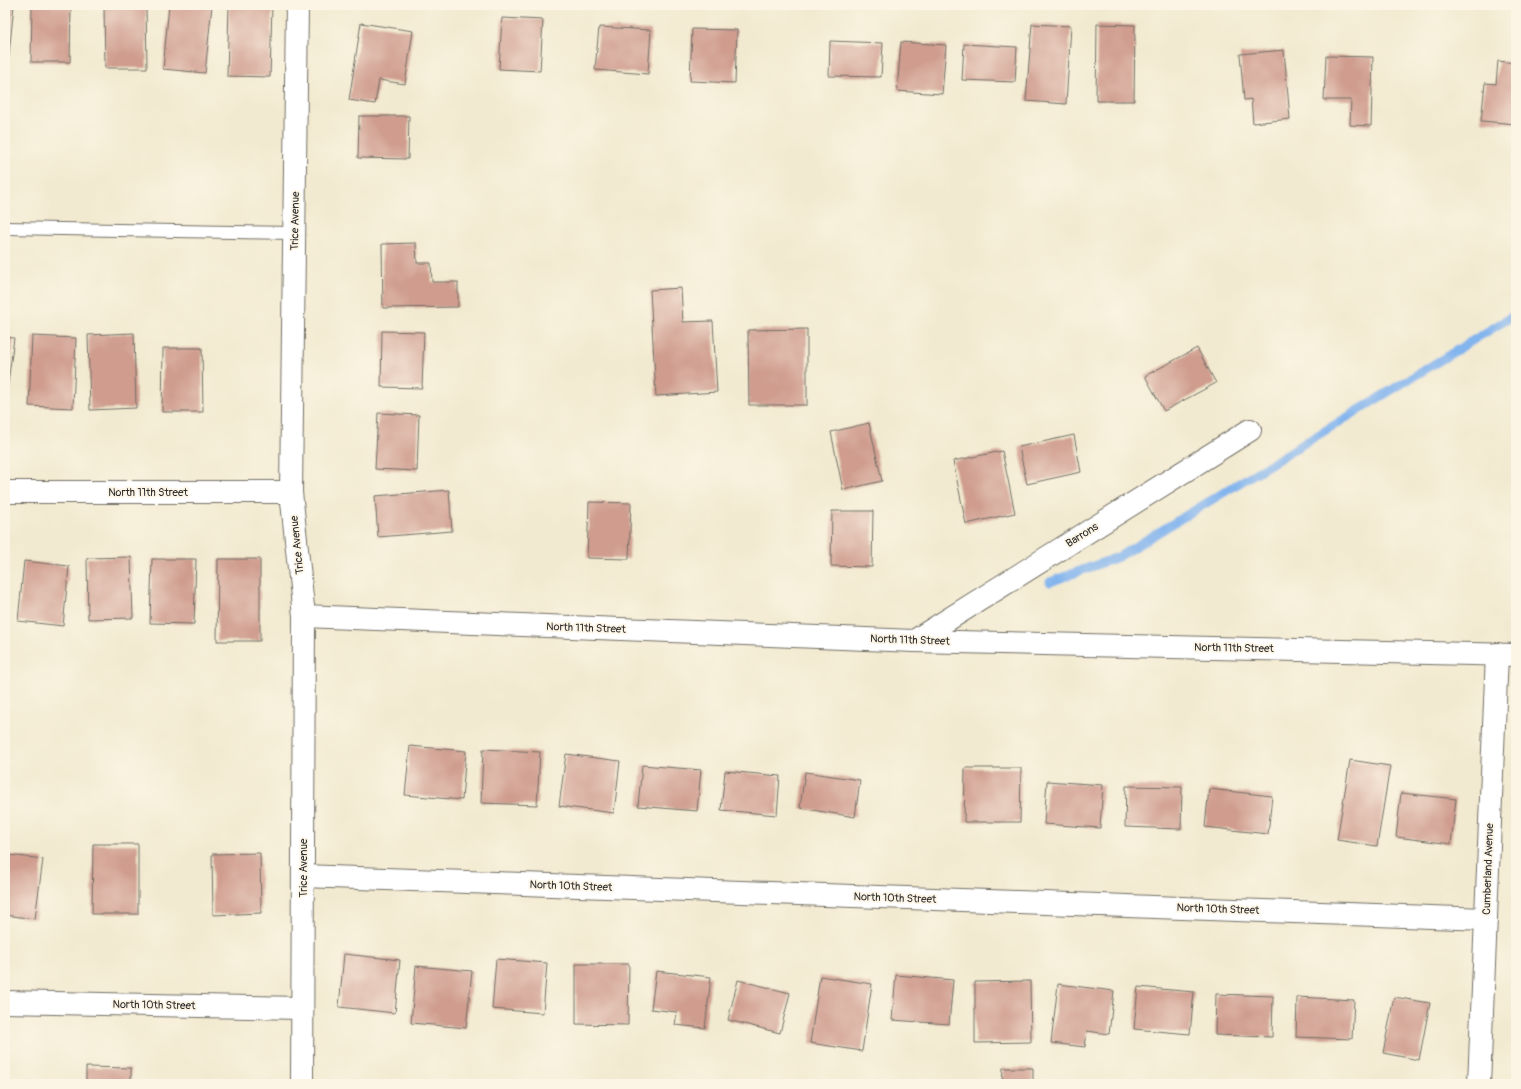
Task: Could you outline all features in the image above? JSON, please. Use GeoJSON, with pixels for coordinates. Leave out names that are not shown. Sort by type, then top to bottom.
{"type":"FeatureCollection","features":[{"type":"Feature","properties":{"kind":"street","name":"Trice Avenue"},"geometry":{"type":"LineString","coordinates":[[297,5],[291,492],[304,616],[302,1084]]}},
{"type":"Feature","properties":{"kind":"street","name":"Barrons"},"geometry":{"type":"LineString","coordinates":[[914,641],[1250,430]]}},
{"type":"Feature","properties":{"kind":"street","name":"North 11th Street"},"geometry":{"type":"LineString","coordinates":[[5,492],[291,492]]}},
{"type":"Feature","properties":{"kind":"street","name":"North 11th Street"},"geometry":{"type":"LineString","coordinates":[[304,616],[914,641],[1506,655]]}},
{"type":"Feature","properties":{"kind":"street","name":"Cumberland Avenue"},"geometry":{"type":"LineString","coordinates":[[1479,1084],[1486,919],[1506,655]]}},
{"type":"Feature","properties":{"kind":"street","name":"North 10th Street"},"geometry":{"type":"LineString","coordinates":[[303,876],[1486,919]]}},
{"type":"Feature","properties":{"kind":"street","name":"North 10th Street"},"geometry":{"type":"LineString","coordinates":[[5,1002],[302,1008]]}},
{"type":"Feature","properties":{"kind":"lane"},"geometry":{"type":"LineString","coordinates":[[5,228],[294,233]]}},
{"type":"Feature","properties":{"kind":"building"},"geometry":{"type":"Polygon","coordinates":[[[5,5],[14,5],[7,74],[5,74],[5,5]]]}},
{"type":"Feature","properties":{"kind":"building"},"geometry":{"type":"Polygon","coordinates":[[[32,5],[71,5],[70,62],[31,62],[32,5]]]}},
{"type":"Feature","properties":{"kind":"building"},"geometry":{"type":"Polygon","coordinates":[[[104,5],[146,5],[147,68],[105,68],[104,5]]]}},
{"type":"Feature","properties":{"kind":"building"},"geometry":{"type":"Polygon","coordinates":[[[169,5],[212,5],[205,73],[163,69],[169,5]]]}},
{"type":"Feature","properties":{"kind":"building"},"geometry":{"type":"Polygon","coordinates":[[[229,5],[272,5],[270,77],[227,76],[229,5]]]}},
{"type":"Feature","properties":{"kind":"building"},"geometry":{"type":"Polygon","coordinates":[[[502,18],[543,20],[540,71],[499,69],[502,18]]]}},
{"type":"Feature","properties":{"kind":"building"},"geometry":{"type":"Polygon","coordinates":[[[361,23],[413,31],[405,84],[379,80],[375,104],[349,100],[361,23]]]}},
{"type":"Feature","properties":{"kind":"building"},"geometry":{"type":"Polygon","coordinates":[[[1032,24],[1071,26],[1066,104],[1026,101],[1032,24]]]}},
{"type":"Feature","properties":{"kind":"building"},"geometry":{"type":"Polygon","coordinates":[[[1097,24],[1135,25],[1134,101],[1096,101],[1097,24]]]}},
{"type":"Feature","properties":{"kind":"building"},"geometry":{"type":"Polygon","coordinates":[[[599,27],[651,30],[648,74],[595,70],[599,27]]]}},
{"type":"Feature","properties":{"kind":"building"},"geometry":{"type":"Polygon","coordinates":[[[692,29],[737,30],[735,83],[690,81],[692,29]]]}},
{"type":"Feature","properties":{"kind":"building"},"geometry":{"type":"Polygon","coordinates":[[[830,41],[883,43],[881,77],[829,76],[830,41]]]}},
{"type":"Feature","properties":{"kind":"building"},"geometry":{"type":"Polygon","coordinates":[[[901,42],[946,45],[942,94],[897,91],[901,42]]]}},
{"type":"Feature","properties":{"kind":"building"},"geometry":{"type":"Polygon","coordinates":[[[964,44],[1017,47],[1015,82],[962,80],[964,44]]]}},
{"type":"Feature","properties":{"kind":"building"},"geometry":{"type":"Polygon","coordinates":[[[1284,50],[1290,119],[1253,123],[1251,99],[1244,100],[1240,54],[1284,50]]]}},
{"type":"Feature","properties":{"kind":"building"},"geometry":{"type":"Polygon","coordinates":[[[1326,56],[1373,57],[1371,126],[1350,125],[1351,100],[1324,100],[1326,56]]]}},
{"type":"Feature","properties":{"kind":"building"},"geometry":{"type":"Polygon","coordinates":[[[1498,61],[1516,63],[1516,124],[1481,121],[1485,83],[1496,84],[1498,61]]]}},
{"type":"Feature","properties":{"kind":"building"},"geometry":{"type":"Polygon","coordinates":[[[359,116],[409,116],[408,159],[358,158],[359,116]]]}},
{"type":"Feature","properties":{"kind":"building"},"geometry":{"type":"Polygon","coordinates":[[[416,243],[417,263],[431,263],[432,282],[458,282],[458,307],[383,308],[382,244],[416,243]]]}},
{"type":"Feature","properties":{"kind":"building"},"geometry":{"type":"Polygon","coordinates":[[[681,288],[683,322],[713,321],[717,392],[656,396],[650,290],[681,288]]]}},
{"type":"Feature","properties":{"kind":"building"},"geometry":{"type":"Polygon","coordinates":[[[807,329],[807,405],[749,405],[748,330],[807,329]]]}},
{"type":"Feature","properties":{"kind":"building"},"geometry":{"type":"Polygon","coordinates":[[[382,331],[424,332],[422,388],[381,387],[382,331]]]}},
{"type":"Feature","properties":{"kind":"building"},"geometry":{"type":"Polygon","coordinates":[[[134,333],[136,408],[90,410],[88,335],[134,333]]]}},
{"type":"Feature","properties":{"kind":"building"},"geometry":{"type":"Polygon","coordinates":[[[32,336],[76,338],[73,408],[29,406],[32,336]]]}},
{"type":"Feature","properties":{"kind":"building"},"geometry":{"type":"Polygon","coordinates":[[[5,337],[14,338],[6,398],[5,398],[5,337]]]}},
{"type":"Feature","properties":{"kind":"building"},"geometry":{"type":"Polygon","coordinates":[[[163,348],[202,348],[203,412],[162,412],[163,348]]]}},
{"type":"Feature","properties":{"kind":"building"},"geometry":{"type":"Polygon","coordinates":[[[1197,348],[1216,383],[1164,411],[1145,376],[1197,348]]]}},
{"type":"Feature","properties":{"kind":"building"},"geometry":{"type":"Polygon","coordinates":[[[378,413],[419,415],[417,471],[375,469],[378,413]]]}},
{"type":"Feature","properties":{"kind":"building"},"geometry":{"type":"Polygon","coordinates":[[[869,423],[882,481],[843,490],[831,432],[869,423]]]}},
{"type":"Feature","properties":{"kind":"building"},"geometry":{"type":"Polygon","coordinates":[[[1074,435],[1081,472],[1027,484],[1019,447],[1074,435]]]}},
{"type":"Feature","properties":{"kind":"building"},"geometry":{"type":"Polygon","coordinates":[[[1002,451],[1015,513],[966,524],[953,461],[1002,451]]]}},
{"type":"Feature","properties":{"kind":"building"},"geometry":{"type":"Polygon","coordinates":[[[449,490],[452,531],[378,537],[375,496],[449,490]]]}},
{"type":"Feature","properties":{"kind":"building"},"geometry":{"type":"Polygon","coordinates":[[[589,502],[631,503],[629,559],[587,558],[589,502]]]}},
{"type":"Feature","properties":{"kind":"building"},"geometry":{"type":"Polygon","coordinates":[[[832,511],[873,511],[872,567],[831,566],[832,511]]]}},
{"type":"Feature","properties":{"kind":"building"},"geometry":{"type":"Polygon","coordinates":[[[131,557],[133,618],[88,619],[87,558],[131,557]]]}},
{"type":"Feature","properties":{"kind":"building"},"geometry":{"type":"Polygon","coordinates":[[[152,559],[196,559],[194,624],[150,623],[152,559]]]}},
{"type":"Feature","properties":{"kind":"building"},"geometry":{"type":"Polygon","coordinates":[[[218,559],[260,559],[260,641],[217,641],[218,559]]]}},
{"type":"Feature","properties":{"kind":"building"},"geometry":{"type":"Polygon","coordinates":[[[24,561],[69,566],[63,626],[18,621],[24,561]]]}},
{"type":"Feature","properties":{"kind":"building"},"geometry":{"type":"Polygon","coordinates":[[[410,746],[466,751],[462,800],[405,795],[410,746]]]}},
{"type":"Feature","properties":{"kind":"building"},"geometry":{"type":"Polygon","coordinates":[[[483,749],[540,752],[537,805],[481,803],[483,749]]]}},
{"type":"Feature","properties":{"kind":"building"},"geometry":{"type":"Polygon","coordinates":[[[566,754],[620,761],[614,813],[559,806],[566,754]]]}},
{"type":"Feature","properties":{"kind":"building"},"geometry":{"type":"Polygon","coordinates":[[[1350,760],[1390,766],[1377,846],[1337,840],[1350,760]]]}},
{"type":"Feature","properties":{"kind":"building"},"geometry":{"type":"Polygon","coordinates":[[[642,765],[701,770],[697,811],[638,806],[642,765]]]}},
{"type":"Feature","properties":{"kind":"building"},"geometry":{"type":"Polygon","coordinates":[[[965,768],[1021,768],[1020,822],[964,822],[965,768]]]}},
{"type":"Feature","properties":{"kind":"building"},"geometry":{"type":"Polygon","coordinates":[[[725,771],[780,776],[777,815],[721,810],[725,771]]]}},
{"type":"Feature","properties":{"kind":"building"},"geometry":{"type":"Polygon","coordinates":[[[805,772],[860,780],[855,817],[800,808],[805,772]]]}},
{"type":"Feature","properties":{"kind":"building"},"geometry":{"type":"Polygon","coordinates":[[[1047,781],[1103,785],[1100,828],[1044,824],[1047,781]]]}},
{"type":"Feature","properties":{"kind":"building"},"geometry":{"type":"Polygon","coordinates":[[[1126,786],[1182,787],[1181,829],[1125,827],[1126,786]]]}},
{"type":"Feature","properties":{"kind":"building"},"geometry":{"type":"Polygon","coordinates":[[[1209,789],[1272,796],[1268,834],[1205,827],[1209,789]]]}},
{"type":"Feature","properties":{"kind":"building"},"geometry":{"type":"Polygon","coordinates":[[[1401,793],[1456,799],[1451,844],[1396,837],[1401,793]]]}},
{"type":"Feature","properties":{"kind":"building"},"geometry":{"type":"Polygon","coordinates":[[[93,844],[138,844],[138,914],[92,914],[93,844]]]}},
{"type":"Feature","properties":{"kind":"building"},"geometry":{"type":"Polygon","coordinates":[[[260,853],[261,913],[213,915],[212,854],[260,853]]]}},
{"type":"Feature","properties":{"kind":"building"},"geometry":{"type":"Polygon","coordinates":[[[9,855],[43,859],[35,919],[5,915],[5,887],[9,855]]]}},
{"type":"Feature","properties":{"kind":"building"},"geometry":{"type":"Polygon","coordinates":[[[344,954],[400,960],[395,1013],[339,1007],[344,954]]]}},
{"type":"Feature","properties":{"kind":"building"},"geometry":{"type":"Polygon","coordinates":[[[496,959],[547,963],[543,1013],[492,1009],[496,959]]]}},
{"type":"Feature","properties":{"kind":"building"},"geometry":{"type":"Polygon","coordinates":[[[576,964],[629,964],[628,1025],[576,1024],[576,964]]]}},
{"type":"Feature","properties":{"kind":"building"},"geometry":{"type":"Polygon","coordinates":[[[416,966],[472,971],[466,1028],[411,1023],[416,966]]]}},
{"type":"Feature","properties":{"kind":"building"},"geometry":{"type":"Polygon","coordinates":[[[656,971],[711,977],[705,1028],[675,1025],[677,1012],[651,1009],[656,971]]]}},
{"type":"Feature","properties":{"kind":"building"},"geometry":{"type":"Polygon","coordinates":[[[896,975],[953,980],[949,1024],[892,1020],[896,975]]]}},
{"type":"Feature","properties":{"kind":"building"},"geometry":{"type":"Polygon","coordinates":[[[820,976],[872,984],[862,1051],[810,1043],[820,976]]]}},
{"type":"Feature","properties":{"kind":"building"},"geometry":{"type":"Polygon","coordinates":[[[738,980],[790,993],[780,1033],[728,1020],[738,980]]]}},
{"type":"Feature","properties":{"kind":"building"},"geometry":{"type":"Polygon","coordinates":[[[1030,981],[1031,1042],[975,1043],[975,982],[1030,981]]]}},
{"type":"Feature","properties":{"kind":"building"},"geometry":{"type":"Polygon","coordinates":[[[1058,984],[1114,991],[1109,1034],[1087,1031],[1085,1047],[1051,1043],[1058,984]]]}},
{"type":"Feature","properties":{"kind":"building"},"geometry":{"type":"Polygon","coordinates":[[[1138,987],[1194,992],[1190,1034],[1134,1029],[1138,987]]]}},
{"type":"Feature","properties":{"kind":"building"},"geometry":{"type":"Polygon","coordinates":[[[1216,994],[1273,996],[1272,1037],[1215,1035],[1216,994]]]}},
{"type":"Feature","properties":{"kind":"building"},"geometry":{"type":"Polygon","coordinates":[[[1297,997],[1354,1000],[1352,1039],[1296,1037],[1297,997]]]}},
{"type":"Feature","properties":{"kind":"building"},"geometry":{"type":"Polygon","coordinates":[[[1394,997],[1430,1003],[1419,1060],[1383,1053],[1394,997]]]}},
{"type":"Feature","properties":{"kind":"building"},"geometry":{"type":"Polygon","coordinates":[[[86,1067],[131,1068],[131,1084],[86,1084],[86,1067]]]}},
{"type":"Feature","properties":{"kind":"building"},"geometry":{"type":"Polygon","coordinates":[[[1003,1068],[1033,1068],[1033,1084],[1002,1084],[1003,1068]]]}},
{"type":"Feature","properties":{"kind":"waterway"},"geometry":{"type":"LineString","coordinates":[[1050,582],[1118,557],[1516,314]]}}]}
